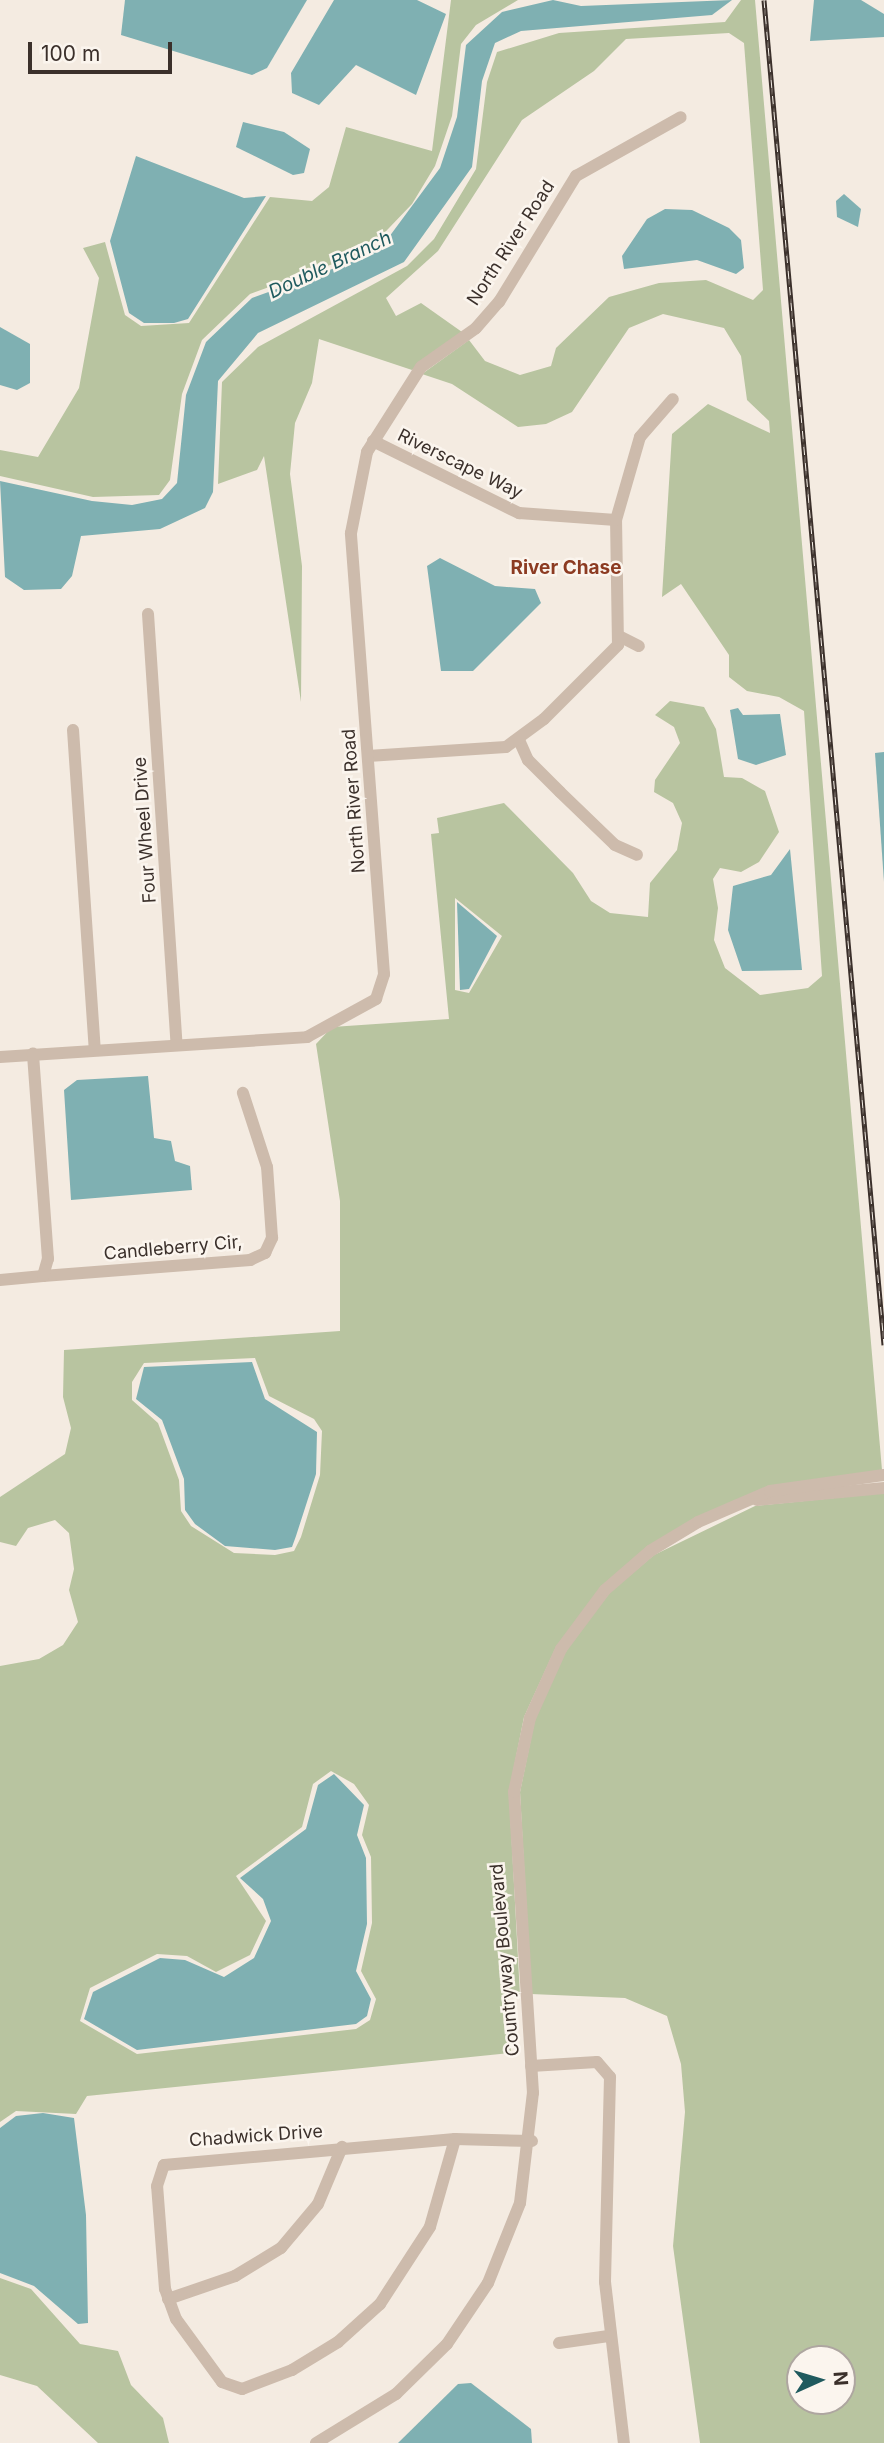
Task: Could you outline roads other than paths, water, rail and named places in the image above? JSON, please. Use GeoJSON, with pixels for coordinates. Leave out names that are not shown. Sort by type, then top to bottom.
{"type":"FeatureCollection","features":[{"type":"Feature","properties":{"kind":"street","name":"North River Road"},"geometry":{"type":"LineString","coordinates":[[0,1057],[307,1037],[376,999],[384,974],[351,533],[373,441],[421,366],[476,328],[499,302],[576,176],[681,117]]}},
{"type":"Feature","properties":{"kind":"street"},"geometry":{"type":"LineString","coordinates":[[368,756],[486,751],[519,740],[621,637],[616,520],[640,436],[673,399]]}},
{"type":"Feature","properties":{"kind":"street","name":"Riverscape Way"},"geometry":{"type":"LineString","coordinates":[[373,441],[519,513],[616,520]]}},
{"type":"Feature","properties":{"kind":"street","name":"Four Wheel Drive"},"geometry":{"type":"LineString","coordinates":[[149,614],[177,1045]]}},
{"type":"Feature","properties":{"kind":"street"},"geometry":{"type":"LineString","coordinates":[[621,637],[639,646]]}},
{"type":"Feature","properties":{"kind":"street"},"geometry":{"type":"LineString","coordinates":[[73,730],[95,1049]]}},
{"type":"Feature","properties":{"kind":"street"},"geometry":{"type":"LineString","coordinates":[[519,740],[528,760],[560,793],[615,845],[637,855]]}},
{"type":"Feature","properties":{"kind":"street"},"geometry":{"type":"LineString","coordinates":[[0,1280],[43,1276],[48,1259],[33,1054]]}},
{"type":"Feature","properties":{"kind":"street","name":"Candleberry Cir,"},"geometry":{"type":"LineString","coordinates":[[43,1276],[250,1260],[265,1253],[272,1238],[267,1167],[243,1094]]}},
{"type":"Feature","properties":{"kind":"street","name":"Countryway Boulevard"},"geometry":{"type":"LineString","coordinates":[[317,2443],[405,2386],[462,2324],[511,2231],[532,2141],[531,2066],[513,1817],[517,1766],[537,1697],[561,1649],[605,1590],[672,1537],[790,1486],[884,1475]]}},
{"type":"Feature","properties":{"kind":"street","name":"Countryway Boulevard"},"geometry":{"type":"LineString","coordinates":[[757,1500],[884,1488]]}},
{"type":"Feature","properties":{"kind":"street"},"geometry":{"type":"LineString","coordinates":[[531,2066],[597,2062],[610,2077],[604,2237],[609,2336],[624,2443]]}},
{"type":"Feature","properties":{"kind":"street","name":"Chadwick Drive"},"geometry":{"type":"LineString","coordinates":[[455,2139],[439,2206],[406,2271],[352,2331],[292,2370],[250,2387],[229,2388],[168,2300],[157,2186],[164,2165],[455,2139],[532,2141]]}},
{"type":"Feature","properties":{"kind":"street"},"geometry":{"type":"LineString","coordinates":[[168,2300],[235,2276],[281,2248],[318,2204],[342,2147]]}},
{"type":"Feature","properties":{"kind":"street"},"geometry":{"type":"LineString","coordinates":[[559,2343],[609,2336]]}},
{"type":"Feature","properties":{"kind":"water"},"geometry":{"type":"Polygon","coordinates":[[[125,0],[307,0],[267,68],[252,75],[121,35],[125,0]]]}},
{"type":"Feature","properties":{"kind":"water"},"geometry":{"type":"Polygon","coordinates":[[[334,0],[417,0],[446,14],[416,95],[356,65],[319,105],[292,93],[291,73],[334,0]]]}},
{"type":"Feature","properties":{"kind":"water"},"geometry":{"type":"Polygon","coordinates":[[[553,0],[581,6],[732,0],[712,15],[521,31],[495,43],[482,81],[472,167],[404,262],[258,333],[218,381],[213,492],[205,508],[160,529],[81,536],[72,576],[61,589],[24,590],[5,577],[0,481],[92,501],[132,505],[162,499],[177,483],[186,395],[206,342],[252,298],[368,256],[389,237],[440,168],[457,117],[466,45],[502,12],[553,0]]]}},
{"type":"Feature","properties":{"kind":"water"},"geometry":{"type":"Polygon","coordinates":[[[814,0],[861,0],[884,14],[884,37],[810,41],[814,0]]]}},
{"type":"Feature","properties":{"kind":"water"},"geometry":{"type":"Polygon","coordinates":[[[243,122],[284,132],[310,149],[304,173],[293,175],[236,147],[243,122]]]}},
{"type":"Feature","properties":{"kind":"water"},"geometry":{"type":"Polygon","coordinates":[[[136,156],[244,198],[266,196],[188,319],[174,323],[144,323],[129,313],[110,241],[136,156]]]}},
{"type":"Feature","properties":{"kind":"water"},"geometry":{"type":"Polygon","coordinates":[[[844,194],[861,209],[858,227],[837,217],[836,201],[844,194]]]}},
{"type":"Feature","properties":{"kind":"water"},"geometry":{"type":"Polygon","coordinates":[[[665,209],[692,210],[729,228],[741,240],[744,268],[736,274],[697,260],[624,269],[622,256],[647,219],[665,209]]]}},
{"type":"Feature","properties":{"kind":"water"},"geometry":{"type":"Polygon","coordinates":[[[0,327],[30,344],[30,383],[17,390],[0,385],[0,327]]]}},
{"type":"Feature","properties":{"kind":"water"},"geometry":{"type":"Polygon","coordinates":[[[440,558],[495,586],[535,589],[541,603],[473,671],[441,671],[427,566],[440,558]]]}},
{"type":"Feature","properties":{"kind":"water"},"geometry":{"type":"Polygon","coordinates":[[[738,708],[743,715],[780,714],[786,755],[756,765],[738,759],[730,710],[738,708]]]}},
{"type":"Feature","properties":{"kind":"water"},"geometry":{"type":"Polygon","coordinates":[[[884,752],[884,882],[875,753],[884,752]]]}},
{"type":"Feature","properties":{"kind":"water"},"geometry":{"type":"Polygon","coordinates":[[[790,849],[802,970],[742,971],[728,930],[733,886],[771,875],[790,849]]]}},
{"type":"Feature","properties":{"kind":"water"},"geometry":{"type":"Polygon","coordinates":[[[457,902],[497,936],[469,989],[460,990],[457,902]]]}},
{"type":"Feature","properties":{"kind":"water"},"geometry":{"type":"Polygon","coordinates":[[[148,1076],[154,1138],[171,1141],[175,1161],[190,1166],[192,1190],[71,1200],[64,1090],[77,1080],[148,1076]]]}},
{"type":"Feature","properties":{"kind":"water"},"geometry":{"type":"Polygon","coordinates":[[[252,1362],[265,1399],[317,1432],[316,1474],[296,1536],[292,1547],[275,1550],[225,1546],[195,1524],[185,1510],[184,1479],[162,1420],[136,1399],[144,1367],[252,1362]]]}},
{"type":"Feature","properties":{"kind":"water"},"geometry":{"type":"Polygon","coordinates":[[[334,1774],[364,1805],[357,1835],[366,1858],[367,1924],[356,1971],[371,1999],[367,2016],[356,2024],[137,2050],[84,2019],[93,1992],[160,1958],[185,1960],[224,1977],[254,1958],[271,1921],[263,1899],[240,1878],[306,1829],[318,1785],[334,1774]]]}},
{"type":"Feature","properties":{"kind":"water"},"geometry":{"type":"Polygon","coordinates":[[[43,2113],[74,2118],[86,2215],[88,2323],[78,2324],[34,2286],[0,2273],[0,2128],[16,2116],[43,2113]]]}},
{"type":"Feature","properties":{"kind":"water"},"geometry":{"type":"Polygon","coordinates":[[[471,2383],[531,2429],[532,2443],[398,2443],[458,2384],[471,2383]]]}},
{"type":"Feature","properties":{"kind":"railway"},"geometry":{"type":"LineString","coordinates":[[764,0],[884,1345]]}},
{"type":"Feature","properties":{"kind":"district","name":"River Chase"},"geometry":{"type":"Point","coordinates":[566,568]}},
{"type":"Feature","properties":{"kind":"water label","name":"Double Branch"},"geometry":{"type":"Point","coordinates":[330,265]}}]}
